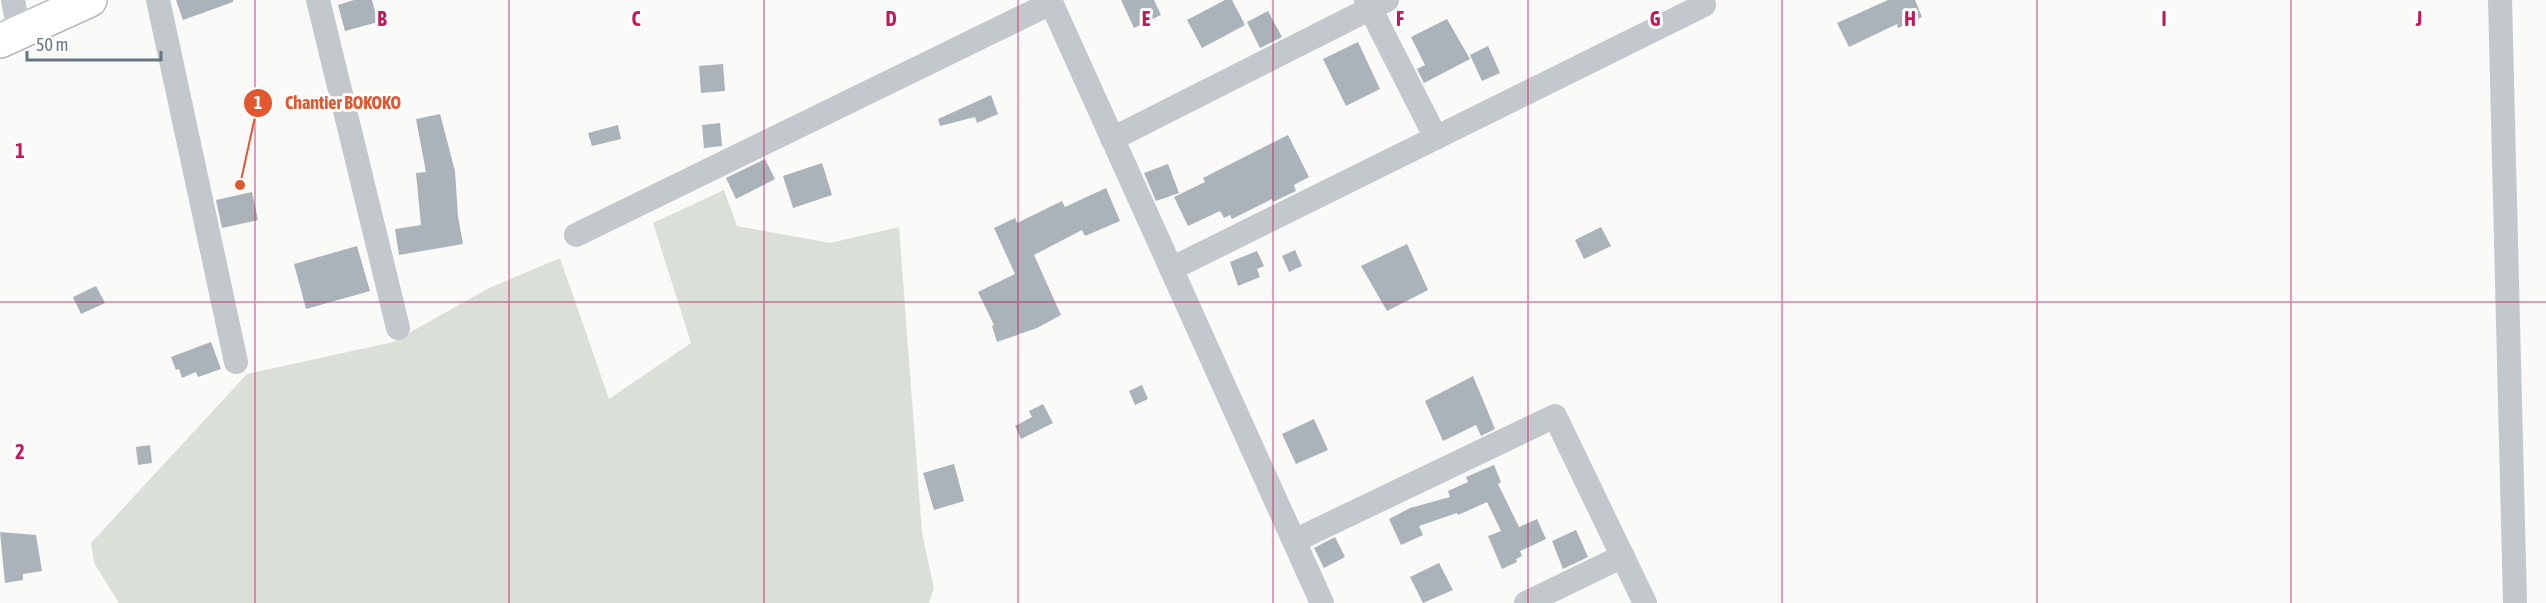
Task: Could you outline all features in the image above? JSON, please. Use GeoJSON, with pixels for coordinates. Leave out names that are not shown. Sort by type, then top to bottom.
{"type":"FeatureCollection","features":[{"type":"Feature","properties":{"kind":"highway"},"geometry":{"type":"LineString","coordinates":[[10,36],[90,0]]}},
{"type":"Feature","properties":{"kind":"street"},"geometry":{"type":"LineString","coordinates":[[10,36],[12,0]]}},
{"type":"Feature","properties":{"kind":"street"},"geometry":{"type":"LineString","coordinates":[[158,0],[236,362]]}},
{"type":"Feature","properties":{"kind":"street"},"geometry":{"type":"LineString","coordinates":[[318,0],[398,328]]}},
{"type":"Feature","properties":{"kind":"street"},"geometry":{"type":"LineString","coordinates":[[1171,269],[1704,5],[1702,0]]}},
{"type":"Feature","properties":{"kind":"street"},"geometry":{"type":"LineString","coordinates":[[2500,0],[2515,603]]}},
{"type":"Feature","properties":{"kind":"street"},"geometry":{"type":"LineString","coordinates":[[576,235],[1051,2],[1322,603]]}},
{"type":"Feature","properties":{"kind":"street"},"geometry":{"type":"LineString","coordinates":[[1112,138],[1374,3],[1436,138]]}},
{"type":"Feature","properties":{"kind":"street"},"geometry":{"type":"LineString","coordinates":[[1294,541],[1555,416],[1645,603]]}},
{"type":"Feature","properties":{"kind":"street"},"geometry":{"type":"LineString","coordinates":[[1526,603],[1623,556]]}},
{"type":"Feature","properties":{"kind":"shaded area"},"geometry":{"type":"Polygon","coordinates":[[[724,190],[737,226],[830,243],[899,227],[922,533],[934,588],[929,603],[119,603],[94,563],[91,543],[247,374],[393,342],[489,288],[560,258],[609,399],[691,343],[653,223],[724,190]]]}},
{"type":"Feature","properties":{"kind":"building"},"geometry":{"type":"Polygon","coordinates":[[[176,0],[233,0],[233,2],[183,20],[176,0]]]}},
{"type":"Feature","properties":{"kind":"building"},"geometry":{"type":"Polygon","coordinates":[[[354,0],[372,0],[378,22],[345,31],[338,5],[354,0]]]}},
{"type":"Feature","properties":{"kind":"building"},"geometry":{"type":"Polygon","coordinates":[[[1121,0],[1154,0],[1161,15],[1134,28],[1121,0]]]}},
{"type":"Feature","properties":{"kind":"building"},"geometry":{"type":"Polygon","coordinates":[[[1225,0],[1232,0],[1245,25],[1202,48],[1187,20],[1225,0]]]}},
{"type":"Feature","properties":{"kind":"building"},"geometry":{"type":"Polygon","coordinates":[[[1888,0],[1915,0],[1922,17],[1898,28],[1897,24],[1849,47],[1837,23],[1888,0]]]}},
{"type":"Feature","properties":{"kind":"building"},"geometry":{"type":"Polygon","coordinates":[[[1268,11],[1282,37],[1260,48],[1247,22],[1268,11]]]}},
{"type":"Feature","properties":{"kind":"building"},"geometry":{"type":"Polygon","coordinates":[[[1447,19],[1470,59],[1424,83],[1417,69],[1425,65],[1411,37],[1447,19]]]}},
{"type":"Feature","properties":{"kind":"building"},"geometry":{"type":"Polygon","coordinates":[[[1358,42],[1380,89],[1346,106],[1323,59],[1358,42]]]}},
{"type":"Feature","properties":{"kind":"building"},"geometry":{"type":"Polygon","coordinates":[[[1488,46],[1500,73],[1482,81],[1470,55],[1488,46]]]}},
{"type":"Feature","properties":{"kind":"building"},"geometry":{"type":"Polygon","coordinates":[[[723,64],[725,91],[701,93],[699,66],[723,64]]]}},
{"type":"Feature","properties":{"kind":"building"},"geometry":{"type":"Polygon","coordinates":[[[991,95],[998,114],[977,123],[975,117],[940,126],[938,119],[991,95]]]}},
{"type":"Feature","properties":{"kind":"building"},"geometry":{"type":"Polygon","coordinates":[[[440,114],[455,171],[458,216],[463,244],[399,255],[395,229],[421,225],[416,173],[426,172],[416,119],[440,114]]]}},
{"type":"Feature","properties":{"kind":"building"},"geometry":{"type":"Polygon","coordinates":[[[720,123],[722,146],[704,148],[702,125],[720,123]]]}},
{"type":"Feature","properties":{"kind":"building"},"geometry":{"type":"Polygon","coordinates":[[[618,125],[621,139],[592,146],[588,133],[618,125]]]}},
{"type":"Feature","properties":{"kind":"building"},"geometry":{"type":"Polygon","coordinates":[[[1288,135],[1309,177],[1294,185],[1296,191],[1273,202],[1272,199],[1232,219],[1230,215],[1224,218],[1220,211],[1188,226],[1174,197],[1205,182],[1203,178],[1288,135]]]}},
{"type":"Feature","properties":{"kind":"building"},"geometry":{"type":"Polygon","coordinates":[[[765,159],[775,179],[736,199],[726,178],[765,159]]]}},
{"type":"Feature","properties":{"kind":"building"},"geometry":{"type":"Polygon","coordinates":[[[822,163],[832,195],[793,208],[783,176],[822,163]]]}},
{"type":"Feature","properties":{"kind":"building"},"geometry":{"type":"Polygon","coordinates":[[[1168,164],[1179,193],[1156,201],[1144,173],[1168,164]]]}},
{"type":"Feature","properties":{"kind":"building"},"geometry":{"type":"Polygon","coordinates":[[[1106,188],[1120,221],[1085,236],[1082,230],[1034,255],[1061,315],[1037,328],[997,342],[992,326],[994,325],[978,292],[1015,274],[994,228],[1015,218],[1017,223],[1062,201],[1065,207],[1106,188]]]}},
{"type":"Feature","properties":{"kind":"building"},"geometry":{"type":"Polygon","coordinates":[[[252,192],[258,220],[222,228],[216,200],[252,192]]]}},
{"type":"Feature","properties":{"kind":"building"},"geometry":{"type":"Polygon","coordinates":[[[1601,227],[1611,246],[1584,259],[1575,240],[1601,227]]]}},
{"type":"Feature","properties":{"kind":"building"},"geometry":{"type":"Polygon","coordinates":[[[1407,244],[1428,290],[1387,311],[1361,266],[1407,244]]]}},
{"type":"Feature","properties":{"kind":"building"},"geometry":{"type":"Polygon","coordinates":[[[357,246],[370,291],[306,309],[294,264],[357,246]]]}},
{"type":"Feature","properties":{"kind":"building"},"geometry":{"type":"Polygon","coordinates":[[[1295,250],[1302,266],[1289,272],[1282,256],[1295,250]]]}},
{"type":"Feature","properties":{"kind":"building"},"geometry":{"type":"Polygon","coordinates":[[[1257,251],[1264,266],[1257,269],[1260,277],[1238,286],[1230,262],[1257,251]]]}},
{"type":"Feature","properties":{"kind":"building"},"geometry":{"type":"Polygon","coordinates":[[[96,286],[105,303],[81,314],[73,297],[96,286]]]}},
{"type":"Feature","properties":{"kind":"building"},"geometry":{"type":"Polygon","coordinates":[[[211,342],[221,369],[198,377],[196,372],[182,378],[171,357],[211,342]]]}},
{"type":"Feature","properties":{"kind":"building"},"geometry":{"type":"Polygon","coordinates":[[[1473,376],[1495,429],[1481,436],[1476,425],[1443,441],[1425,401],[1473,376]]]}},
{"type":"Feature","properties":{"kind":"building"},"geometry":{"type":"Polygon","coordinates":[[[1142,385],[1148,399],[1135,405],[1129,391],[1142,385]]]}},
{"type":"Feature","properties":{"kind":"building"},"geometry":{"type":"Polygon","coordinates":[[[1043,404],[1053,423],[1021,439],[1015,426],[1032,417],[1029,411],[1043,404]]]}},
{"type":"Feature","properties":{"kind":"building"},"geometry":{"type":"Polygon","coordinates":[[[1314,419],[1328,450],[1296,464],[1282,434],[1314,419]]]}},
{"type":"Feature","properties":{"kind":"building"},"geometry":{"type":"Polygon","coordinates":[[[150,445],[152,463],[138,465],[136,447],[150,445]]]}},
{"type":"Feature","properties":{"kind":"building"},"geometry":{"type":"Polygon","coordinates":[[[954,464],[964,501],[934,510],[923,473],[954,464]]]}},
{"type":"Feature","properties":{"kind":"building"},"geometry":{"type":"Polygon","coordinates":[[[1494,465],[1501,482],[1498,484],[1519,527],[1537,519],[1546,539],[1520,551],[1522,556],[1516,559],[1517,562],[1502,569],[1488,536],[1501,531],[1487,502],[1458,515],[1457,513],[1419,526],[1423,535],[1401,545],[1389,519],[1410,508],[1450,497],[1448,491],[1468,482],[1466,477],[1494,465]]]}},
{"type":"Feature","properties":{"kind":"building"},"geometry":{"type":"Polygon","coordinates":[[[1576,530],[1588,557],[1563,569],[1552,541],[1576,530]]]}},
{"type":"Feature","properties":{"kind":"building"},"geometry":{"type":"Polygon","coordinates":[[[0,532],[36,535],[42,571],[23,574],[23,580],[5,583],[0,532]]]}},
{"type":"Feature","properties":{"kind":"building"},"geometry":{"type":"Polygon","coordinates":[[[1335,537],[1345,557],[1324,568],[1314,548],[1335,537]]]}},
{"type":"Feature","properties":{"kind":"building"},"geometry":{"type":"Polygon","coordinates":[[[1439,563],[1453,590],[1423,603],[1410,577],[1439,563]]]}},
{"type":"Feature","properties":{"kind":"place","name":"Chantier BOKOKO"},"geometry":{"type":"Point","coordinates":[240,185]}}]}
